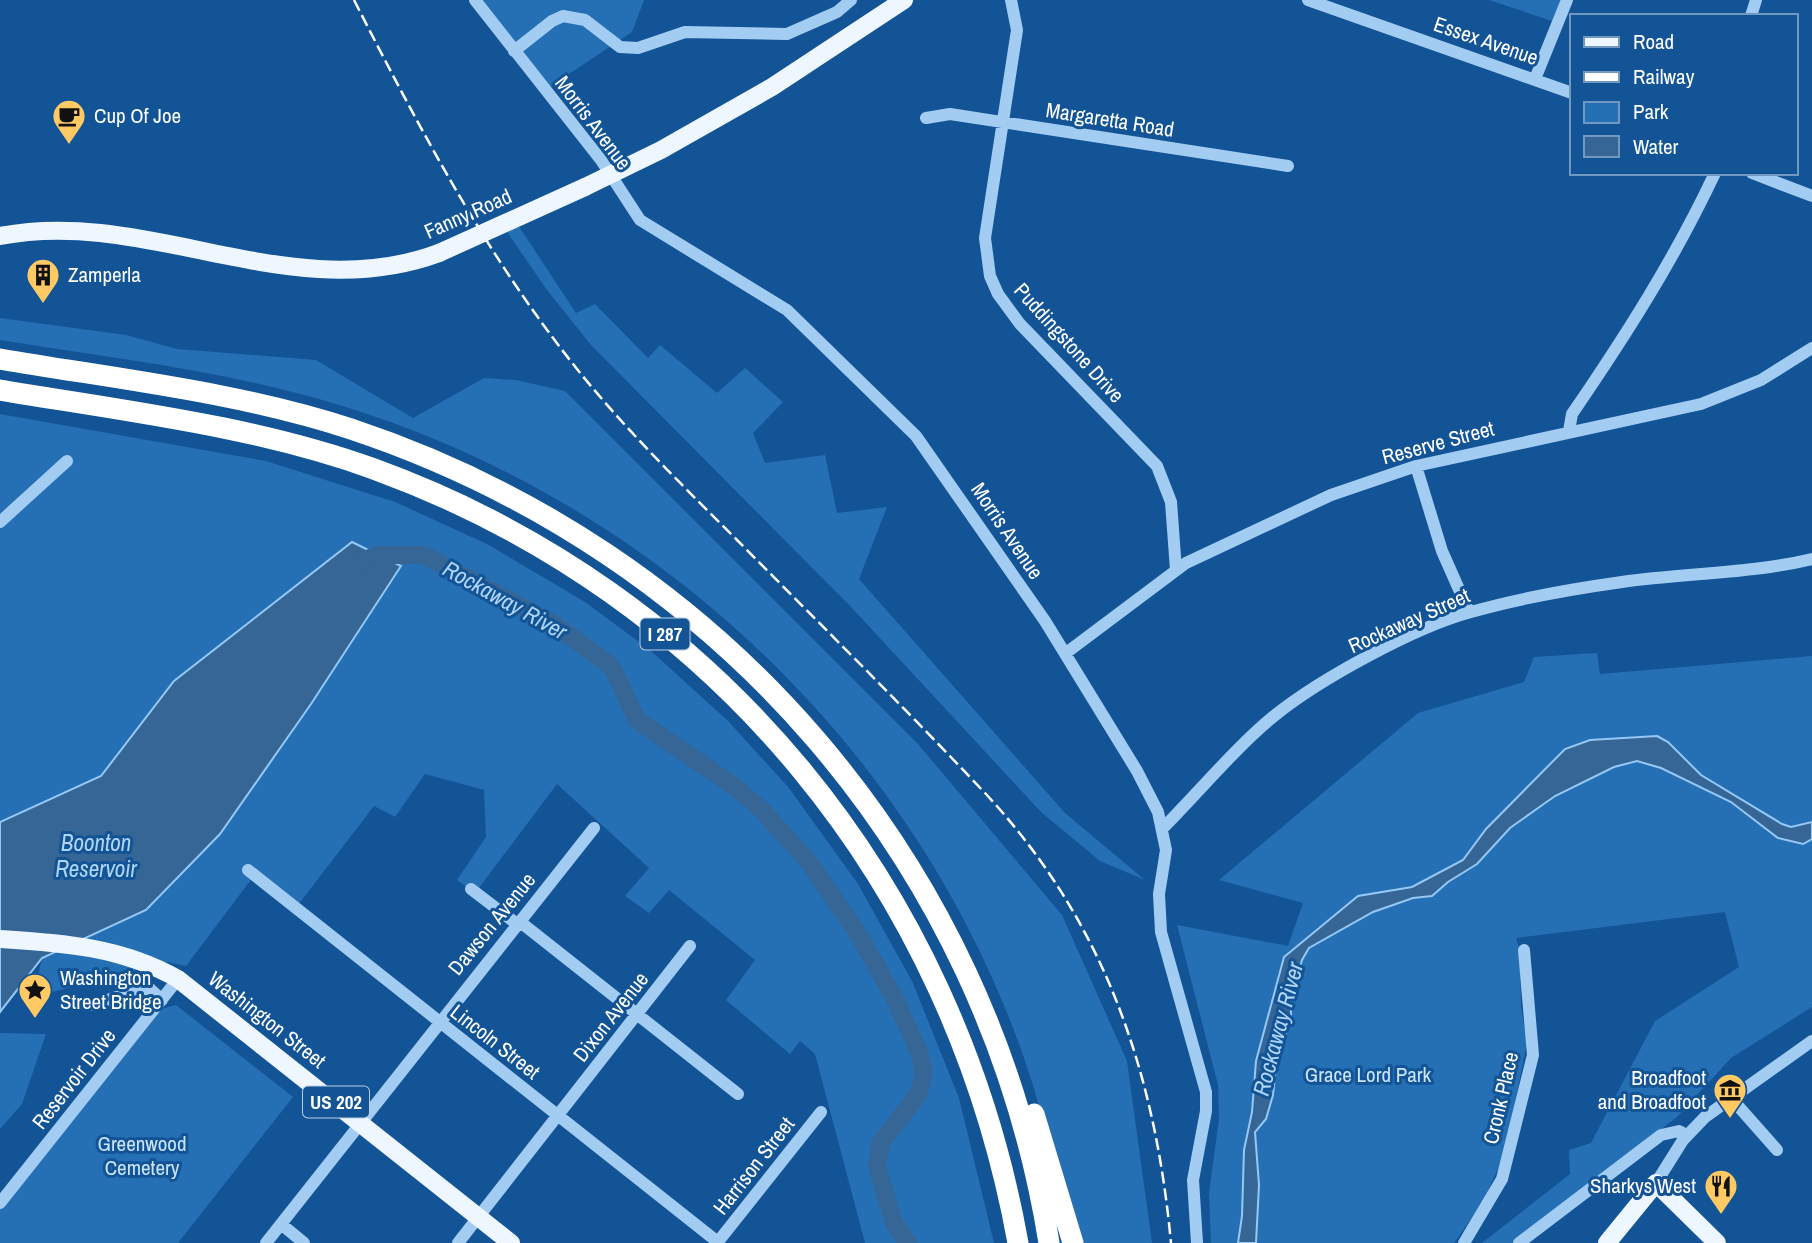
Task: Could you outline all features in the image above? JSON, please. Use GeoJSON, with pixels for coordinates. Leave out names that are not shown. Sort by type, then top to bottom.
{"type":"FeatureCollection","features":[{"type":"Feature","properties":{"kind":"highway","name":"I 287"},"geometry":{"type":"LineString","coordinates":[[0,359],[212,396],[314,418],[381,440],[479,480],[602,549],[687,612],[773,692],[857,789],[916,878],[950,939],[980,1003],[1006,1069],[1026,1136],[1049,1243]]}},
{"type":"Feature","properties":{"kind":"highway","name":"I 287"},"geometry":{"type":"LineString","coordinates":[[0,390],[239,432],[340,457],[393,476],[467,508],[557,556],[632,607],[694,658],[767,730],[818,790],[873,864],[907,923],[947,1004],[977,1079],[1005,1178],[1018,1243]]}},
{"type":"Feature","properties":{"kind":"highway"},"geometry":{"type":"LineString","coordinates":[[857,789],[914,860],[975,967],[1028,1097],[1073,1243]]}},
{"type":"Feature","properties":{"kind":"main road","name":"Fanny Road"},"geometry":{"type":"LineString","coordinates":[[0,236],[35,229],[81,230],[325,271],[395,267],[439,253],[610,175],[772,87],[897,2]]}},
{"type":"Feature","properties":{"kind":"main road","name":"Washington Street"},"geometry":{"type":"LineString","coordinates":[[0,939],[91,947],[156,967],[178,979],[511,1243]]}},
{"type":"Feature","properties":{"kind":"main road"},"geometry":{"type":"LineString","coordinates":[[1607,1243],[1656,1183],[1717,1243]]}},
{"type":"Feature","properties":{"kind":"street","name":"Morris Avenue"},"geometry":{"type":"LineString","coordinates":[[475,0],[610,175],[640,220],[787,310],[916,436],[1066,653],[1153,800],[1166,850],[1159,894],[1161,932],[1206,1092],[1206,1111],[1193,1180],[1197,1243]]}},
{"type":"Feature","properties":{"kind":"street"},"geometry":{"type":"LineString","coordinates":[[514,51],[552,21],[563,16],[585,20],[620,47],[638,48],[685,32],[787,34],[837,12],[851,0]]}},
{"type":"Feature","properties":{"kind":"street","name":"Puddingstone Drive"},"geometry":{"type":"LineString","coordinates":[[1011,0],[1017,30],[985,238],[990,276],[998,294],[1020,324],[1157,466],[1171,502],[1176,570]]}},
{"type":"Feature","properties":{"kind":"street","name":"Essex Avenue"},"geometry":{"type":"LineString","coordinates":[[1308,0],[1570,92]]}},
{"type":"Feature","properties":{"kind":"street"},"geometry":{"type":"LineString","coordinates":[[1535,79],[1567,0]]}},
{"type":"Feature","properties":{"kind":"street","name":"Margaretta Road"},"geometry":{"type":"LineString","coordinates":[[926,118],[950,114],[1288,166]]}},
{"type":"Feature","properties":{"kind":"street"},"geometry":{"type":"LineString","coordinates":[[1569,431],[1572,414],[1645,306],[1682,243],[1714,175]]}},
{"type":"Feature","properties":{"kind":"street"},"geometry":{"type":"LineString","coordinates":[[1757,175],[1812,196]]}},
{"type":"Feature","properties":{"kind":"street","name":"Reserve Street"},"geometry":{"type":"LineString","coordinates":[[1066,653],[1176,570],[1257,528],[1331,495],[1416,466],[1701,404],[1761,380],[1812,348]]}},
{"type":"Feature","properties":{"kind":"street"},"geometry":{"type":"LineString","coordinates":[[0,522],[68,461]]}},
{"type":"Feature","properties":{"kind":"street"},"geometry":{"type":"LineString","coordinates":[[1416,466],[1442,551],[1469,612]]}},
{"type":"Feature","properties":{"kind":"street","name":"Rockaway Street"},"geometry":{"type":"LineString","coordinates":[[1162,829],[1274,716],[1356,663],[1469,612],[1625,581],[1706,576],[1812,559]]}},
{"type":"Feature","properties":{"kind":"street","name":"Dawson Avenue"},"geometry":{"type":"LineString","coordinates":[[266,1243],[594,828]]}},
{"type":"Feature","properties":{"kind":"street","name":"Lincoln Street"},"geometry":{"type":"LineString","coordinates":[[248,870],[718,1243]]}},
{"type":"Feature","properties":{"kind":"street"},"geometry":{"type":"LineString","coordinates":[[471,889],[738,1094]]}},
{"type":"Feature","properties":{"kind":"street","name":"Dixon Avenue"},"geometry":{"type":"LineString","coordinates":[[458,1243],[638,1016],[690,946]]}},
{"type":"Feature","properties":{"kind":"street","name":"Cronk Place"},"geometry":{"type":"LineString","coordinates":[[1464,1243],[1502,1179],[1533,1055],[1524,950]]}},
{"type":"Feature","properties":{"kind":"street","name":"Reservoir Drive"},"geometry":{"type":"LineString","coordinates":[[0,1203],[178,979]]}},
{"type":"Feature","properties":{"kind":"street"},"geometry":{"type":"LineString","coordinates":[[75,1002],[90,1004],[144,989],[150,989],[162,1000]]}},
{"type":"Feature","properties":{"kind":"street"},"geometry":{"type":"LineString","coordinates":[[1656,1183],[1687,1135],[1705,1117],[1812,1041]]}},
{"type":"Feature","properties":{"kind":"street"},"geometry":{"type":"LineString","coordinates":[[1731,1098],[1777,1150]]}},
{"type":"Feature","properties":{"kind":"street","name":"Harrison Street"},"geometry":{"type":"LineString","coordinates":[[718,1243],[821,1112]]}},
{"type":"Feature","properties":{"kind":"street"},"geometry":{"type":"LineString","coordinates":[[1518,1243],[1661,1135],[1679,1131],[1687,1135]]}},
{"type":"Feature","properties":{"kind":"street"},"geometry":{"type":"LineString","coordinates":[[281,1224],[304,1243]]}},
{"type":"Feature","properties":{"kind":"green space"},"geometry":{"type":"Polygon","coordinates":[[[482,0],[644,0],[632,32],[545,90],[482,0]]]}},
{"type":"Feature","properties":{"kind":"green space"},"geometry":{"type":"Polygon","coordinates":[[[1489,0],[1568,0],[1558,23],[1489,0]]]}},
{"type":"Feature","properties":{"kind":"green space"},"geometry":{"type":"Polygon","coordinates":[[[516,222],[576,313],[595,304],[648,358],[660,345],[717,393],[745,368],[783,402],[753,433],[765,463],[825,455],[837,513],[887,507],[859,579],[1065,813],[1145,880],[1100,861],[1041,812],[852,608],[591,345],[547,290],[505,229],[516,222]]]}},
{"type":"Feature","properties":{"kind":"green space"},"geometry":{"type":"Polygon","coordinates":[[[0,318],[126,335],[177,349],[316,360],[413,418],[484,378],[516,380],[565,391],[918,744],[1062,915],[1127,1061],[1152,1243],[1070,1243],[1045,1127],[1024,1058],[977,946],[917,840],[846,743],[764,655],[672,576],[572,508],[465,452],[352,409],[266,385],[0,340],[0,318]]]}},
{"type":"Feature","properties":{"kind":"green space"},"geometry":{"type":"Polygon","coordinates":[[[0,414],[266,461],[395,502],[487,544],[585,602],[650,650],[728,721],[789,788],[858,884],[912,981],[959,1098],[994,1243],[865,1243],[815,1054],[800,1041],[790,1054],[726,1000],[755,960],[669,890],[649,913],[625,896],[649,868],[557,784],[475,893],[457,880],[486,837],[484,790],[425,774],[395,817],[374,806],[295,909],[253,877],[186,966],[167,962],[33,997],[42,958],[146,910],[220,834],[311,704],[401,567],[352,543],[174,681],[101,776],[0,822],[0,414]]]}},
{"type":"Feature","properties":{"kind":"green space","name":"Grace Lord Park"},"geometry":{"type":"Polygon","coordinates":[[[1597,653],[1600,674],[1812,656],[1812,1007],[1731,1058],[1677,1117],[1513,1243],[1482,1243],[1570,1174],[1569,1150],[1591,1143],[1655,1021],[1739,967],[1725,912],[1516,938],[1520,951],[1521,1007],[1527,1042],[1506,1151],[1482,1204],[1454,1243],[1211,1243],[1209,1193],[1219,1119],[1218,1085],[1177,925],[1288,946],[1303,903],[1219,880],[1418,713],[1524,682],[1534,657],[1597,653]]]}},
{"type":"Feature","properties":{"kind":"green space","name":"Greenwood Cemetery"},"geometry":{"type":"Polygon","coordinates":[[[176,1005],[293,1097],[178,1243],[0,1243],[0,1204],[150,1012],[176,1005]]]}},
{"type":"Feature","properties":{"kind":"green space"},"geometry":{"type":"Polygon","coordinates":[[[0,1033],[46,1034],[22,1104],[0,1129],[0,1033]]]}},
{"type":"Feature","properties":{"kind":"water","name":"Boonton Reservoir"},"geometry":{"type":"Polygon","coordinates":[[[352,542],[401,566],[311,704],[220,834],[146,910],[42,958],[0,1012],[0,822],[101,776],[174,681],[352,542]]]}},
{"type":"Feature","properties":{"kind":"water"},"geometry":{"type":"Polygon","coordinates":[[[1657,736],[1668,742],[1701,775],[1782,824],[1791,827],[1812,822],[1812,839],[1803,844],[1778,838],[1731,802],[1661,768],[1637,761],[1614,767],[1555,796],[1510,828],[1477,864],[1448,882],[1432,896],[1413,898],[1373,912],[1309,948],[1302,960],[1291,997],[1291,1019],[1277,1058],[1273,1095],[1266,1119],[1255,1132],[1259,1185],[1256,1243],[1238,1243],[1242,1216],[1244,1150],[1252,1112],[1256,1061],[1284,957],[1358,896],[1412,887],[1463,860],[1486,829],[1565,749],[1590,740],[1657,736]]]}},
{"type":"Feature","properties":{"kind":"waterway","name":"Rockaway River"},"geometry":{"type":"LineString","coordinates":[[356,564],[377,555],[424,555],[554,624],[612,667],[637,720],[734,786],[761,809],[808,861],[855,929],[893,995],[919,1052],[924,1073],[919,1093],[881,1143],[877,1166],[894,1223],[908,1243]]}},
{"type":"Feature","properties":{"kind":"railway"},"geometry":{"type":"LineString","coordinates":[[354,0],[431,146],[486,240],[547,330],[581,374],[657,459],[985,793],[1027,842],[1062,893],[1092,946],[1117,1002],[1136,1059],[1152,1118],[1171,1243]]}},
{"type":"Feature","properties":{"kind":"place","name":"Cup Of Joe"},"geometry":{"type":"Point","coordinates":[69,146]}},
{"type":"Feature","properties":{"kind":"place","name":"Zamperla"},"geometry":{"type":"Point","coordinates":[43,305]}},
{"type":"Feature","properties":{"kind":"place","name":"Washington Street Bridge"},"geometry":{"type":"Point","coordinates":[35,1020]}},
{"type":"Feature","properties":{"kind":"place","name":"Broadfoot and Broadfoot"},"geometry":{"type":"Point","coordinates":[1730,1120]}},
{"type":"Feature","properties":{"kind":"place","name":"Sharkys West"},"geometry":{"type":"Point","coordinates":[1721,1216]}}]}
